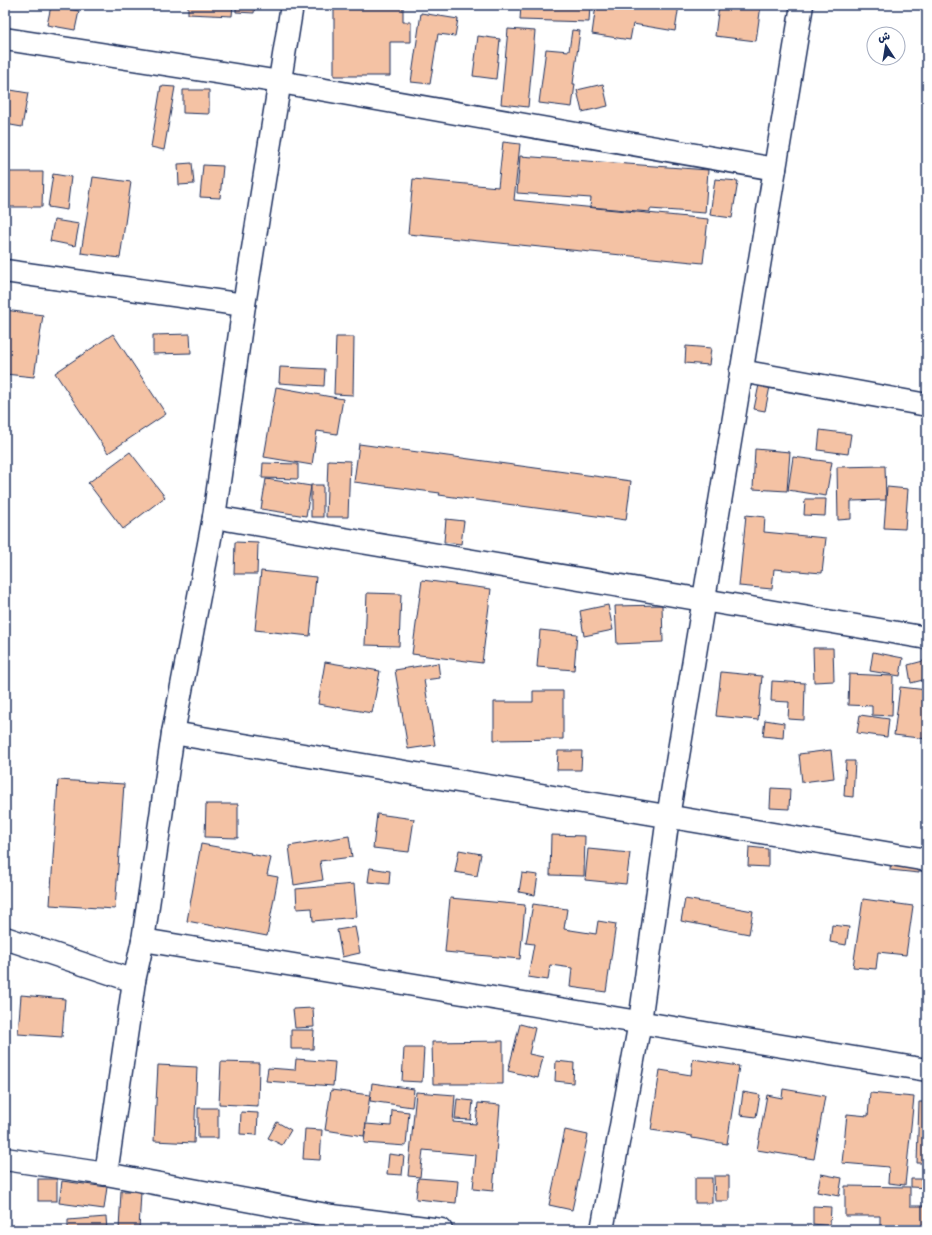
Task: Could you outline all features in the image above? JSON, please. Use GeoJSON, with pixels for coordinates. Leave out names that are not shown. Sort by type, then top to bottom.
{"type":"FeatureCollection","features":[{"type":"Feature","properties":{"kind":"street"},"geometry":{"type":"LineString","coordinates":[[106,1174],[134,981],[143,940],[173,733],[214,517],[244,305],[292,5]]}},
{"type":"Feature","properties":{"kind":"street"},"geometry":{"type":"LineString","coordinates":[[602,1230],[640,1022],[668,817],[802,5]]}},
{"type":"Feature","properties":{"kind":"street"},"geometry":{"type":"LineString","coordinates":[[5,39],[280,82],[775,169]]}},
{"type":"Feature","properties":{"kind":"street"},"geometry":{"type":"LineString","coordinates":[[5,271],[244,305]]}},
{"type":"Feature","properties":{"kind":"street"},"geometry":{"type":"LineString","coordinates":[[741,371],[927,405]]}},
{"type":"Feature","properties":{"kind":"street"},"geometry":{"type":"LineString","coordinates":[[214,517],[927,638]]}},
{"type":"Feature","properties":{"kind":"street"},"geometry":{"type":"LineString","coordinates":[[173,733],[927,860]]}},
{"type":"Feature","properties":{"kind":"street"},"geometry":{"type":"LineString","coordinates":[[5,938],[134,981]]}},
{"type":"Feature","properties":{"kind":"street"},"geometry":{"type":"LineString","coordinates":[[143,940],[927,1070]]}},
{"type":"Feature","properties":{"kind":"street"},"geometry":{"type":"LineString","coordinates":[[5,1159],[106,1174],[331,1223],[441,1230]]}},
{"type":"Feature","properties":{"kind":"building"},"geometry":{"type":"Polygon","coordinates":[[[188,5],[233,5],[232,16],[188,14],[188,5]]]}},
{"type":"Feature","properties":{"kind":"building"},"geometry":{"type":"Polygon","coordinates":[[[236,5],[255,5],[254,13],[236,12],[236,5]]]}},
{"type":"Feature","properties":{"kind":"building"},"geometry":{"type":"Polygon","coordinates":[[[334,5],[403,5],[403,22],[411,22],[411,42],[390,42],[390,76],[334,76],[334,5]]]}},
{"type":"Feature","properties":{"kind":"building"},"geometry":{"type":"Polygon","coordinates":[[[521,5],[590,5],[589,22],[520,20],[521,5]]]}},
{"type":"Feature","properties":{"kind":"building"},"geometry":{"type":"Polygon","coordinates":[[[596,5],[679,5],[675,31],[633,24],[630,40],[592,34],[596,5]]]}},
{"type":"Feature","properties":{"kind":"building"},"geometry":{"type":"Polygon","coordinates":[[[719,5],[761,5],[756,41],[715,36],[719,5]]]}},
{"type":"Feature","properties":{"kind":"building"},"geometry":{"type":"Polygon","coordinates":[[[51,6],[79,11],[75,30],[47,25],[51,6]]]}},
{"type":"Feature","properties":{"kind":"building"},"geometry":{"type":"Polygon","coordinates":[[[421,13],[458,19],[455,36],[438,34],[430,84],[411,82],[421,13]]]}},
{"type":"Feature","properties":{"kind":"building"},"geometry":{"type":"Polygon","coordinates":[[[508,29],[535,31],[528,107],[501,104],[508,29]]]}},
{"type":"Feature","properties":{"kind":"building"},"geometry":{"type":"Polygon","coordinates":[[[572,30],[580,31],[573,84],[575,84],[572,107],[539,103],[546,49],[569,51],[572,30]]]}},
{"type":"Feature","properties":{"kind":"building"},"geometry":{"type":"Polygon","coordinates":[[[478,36],[500,39],[496,79],[473,76],[478,36]]]}},
{"type":"Feature","properties":{"kind":"building"},"geometry":{"type":"Polygon","coordinates":[[[603,84],[608,106],[582,112],[577,90],[603,84]]]}},
{"type":"Feature","properties":{"kind":"building"},"geometry":{"type":"Polygon","coordinates":[[[161,86],[175,87],[164,150],[151,147],[161,86]]]}},
{"type":"Feature","properties":{"kind":"building"},"geometry":{"type":"Polygon","coordinates":[[[5,89],[28,93],[22,127],[5,124],[5,89]]]}},
{"type":"Feature","properties":{"kind":"building"},"geometry":{"type":"Polygon","coordinates":[[[183,90],[209,90],[209,114],[183,113],[183,90]]]}},
{"type":"Feature","properties":{"kind":"building"},"geometry":{"type":"Polygon","coordinates":[[[503,142],[520,144],[514,200],[708,219],[703,263],[408,234],[413,179],[498,187],[503,142]]]}},
{"type":"Feature","properties":{"kind":"building"},"geometry":{"type":"Polygon","coordinates":[[[520,156],[708,170],[705,213],[650,209],[650,212],[590,207],[591,198],[517,193],[520,156]]]}},
{"type":"Feature","properties":{"kind":"building"},"geometry":{"type":"Polygon","coordinates":[[[192,163],[194,184],[179,185],[178,164],[192,163]]]}},
{"type":"Feature","properties":{"kind":"building"},"geometry":{"type":"Polygon","coordinates":[[[203,165],[223,166],[220,198],[200,197],[203,165]]]}},
{"type":"Feature","properties":{"kind":"building"},"geometry":{"type":"Polygon","coordinates":[[[5,172],[43,172],[42,207],[5,207],[5,172]]]}},
{"type":"Feature","properties":{"kind":"building"},"geometry":{"type":"Polygon","coordinates":[[[53,174],[71,177],[67,210],[48,207],[53,174]]]}},
{"type":"Feature","properties":{"kind":"building"},"geometry":{"type":"Polygon","coordinates":[[[93,177],[131,182],[120,258],[81,253],[93,177]]]}},
{"type":"Feature","properties":{"kind":"building"},"geometry":{"type":"Polygon","coordinates":[[[715,179],[738,181],[732,218],[710,215],[715,179]]]}},
{"type":"Feature","properties":{"kind":"building"},"geometry":{"type":"Polygon","coordinates":[[[54,220],[79,224],[75,246],[50,241],[54,220]]]}},
{"type":"Feature","properties":{"kind":"building"},"geometry":{"type":"Polygon","coordinates":[[[5,310],[43,315],[34,377],[5,374],[5,310]]]}},
{"type":"Feature","properties":{"kind":"building"},"geometry":{"type":"Polygon","coordinates":[[[113,334],[166,414],[108,453],[55,373],[113,334]]]}},
{"type":"Feature","properties":{"kind":"building"},"geometry":{"type":"Polygon","coordinates":[[[190,334],[191,353],[153,354],[153,335],[190,334]]]}},
{"type":"Feature","properties":{"kind":"building"},"geometry":{"type":"Polygon","coordinates":[[[336,337],[354,337],[353,395],[334,394],[336,337]]]}},
{"type":"Feature","properties":{"kind":"building"},"geometry":{"type":"Polygon","coordinates":[[[686,346],[711,348],[709,365],[685,363],[686,346]]]}},
{"type":"Feature","properties":{"kind":"building"},"geometry":{"type":"Polygon","coordinates":[[[763,365],[774,367],[765,411],[754,409],[763,365]]]}},
{"type":"Feature","properties":{"kind":"building"},"geometry":{"type":"Polygon","coordinates":[[[280,367],[325,369],[324,386],[279,383],[280,367]]]}},
{"type":"Feature","properties":{"kind":"building"},"geometry":{"type":"Polygon","coordinates":[[[276,387],[343,399],[337,434],[317,431],[312,465],[264,457],[276,387]]]}},
{"type":"Feature","properties":{"kind":"building"},"geometry":{"type":"Polygon","coordinates":[[[820,430],[851,434],[848,454],[818,450],[820,430]]]}},
{"type":"Feature","properties":{"kind":"building"},"geometry":{"type":"Polygon","coordinates":[[[359,444],[631,481],[626,520],[354,482],[359,444]]]}},
{"type":"Feature","properties":{"kind":"building"},"geometry":{"type":"Polygon","coordinates":[[[755,449],[790,452],[787,491],[753,489],[755,449]]]}},
{"type":"Feature","properties":{"kind":"building"},"geometry":{"type":"Polygon","coordinates":[[[130,452],[165,497],[123,529],[88,483],[130,452]]]}},
{"type":"Feature","properties":{"kind":"building"},"geometry":{"type":"Polygon","coordinates":[[[793,457],[832,462],[826,496],[788,490],[793,457]]]}},
{"type":"Feature","properties":{"kind":"building"},"geometry":{"type":"Polygon","coordinates":[[[328,460],[350,461],[348,517],[326,517],[328,460]]]}},
{"type":"Feature","properties":{"kind":"building"},"geometry":{"type":"Polygon","coordinates":[[[263,463],[298,464],[298,479],[262,478],[263,463]]]}},
{"type":"Feature","properties":{"kind":"building"},"geometry":{"type":"Polygon","coordinates":[[[885,466],[886,500],[851,501],[851,519],[838,520],[837,467],[885,466]]]}},
{"type":"Feature","properties":{"kind":"building"},"geometry":{"type":"Polygon","coordinates":[[[266,479],[311,486],[306,516],[261,509],[266,479]]]}},
{"type":"Feature","properties":{"kind":"building"},"geometry":{"type":"Polygon","coordinates":[[[311,485],[323,485],[323,517],[311,517],[311,485]]]}},
{"type":"Feature","properties":{"kind":"building"},"geometry":{"type":"Polygon","coordinates":[[[887,487],[908,489],[905,529],[884,528],[887,487]]]}},
{"type":"Feature","properties":{"kind":"building"},"geometry":{"type":"Polygon","coordinates":[[[805,499],[826,499],[825,516],[804,515],[805,499]]]}},
{"type":"Feature","properties":{"kind":"building"},"geometry":{"type":"Polygon","coordinates":[[[746,515],[765,517],[764,532],[826,538],[822,573],[774,569],[772,589],[739,586],[746,515]]]}},
{"type":"Feature","properties":{"kind":"building"},"geometry":{"type":"Polygon","coordinates":[[[446,519],[464,521],[461,544],[444,542],[446,519]]]}},
{"type":"Feature","properties":{"kind":"building"},"geometry":{"type":"Polygon","coordinates":[[[235,542],[258,543],[257,574],[234,574],[235,542]]]}},
{"type":"Feature","properties":{"kind":"building"},"geometry":{"type":"Polygon","coordinates":[[[261,571],[316,577],[310,636],[255,630],[261,571]]]}},
{"type":"Feature","properties":{"kind":"building"},"geometry":{"type":"Polygon","coordinates":[[[422,580],[491,589],[482,663],[412,654],[422,580]]]}},
{"type":"Feature","properties":{"kind":"building"},"geometry":{"type":"Polygon","coordinates":[[[367,593],[401,594],[399,646],[365,645],[367,593]]]}},
{"type":"Feature","properties":{"kind":"building"},"geometry":{"type":"Polygon","coordinates":[[[608,605],[613,630],[584,636],[580,611],[608,605]]]}},
{"type":"Feature","properties":{"kind":"building"},"geometry":{"type":"Polygon","coordinates":[[[662,605],[663,642],[617,644],[615,606],[662,605]]]}},
{"type":"Feature","properties":{"kind":"building"},"geometry":{"type":"Polygon","coordinates":[[[540,630],[577,634],[574,670],[537,667],[540,630]]]}},
{"type":"Feature","properties":{"kind":"building"},"geometry":{"type":"Polygon","coordinates":[[[813,648],[833,648],[834,681],[814,682],[813,648]]]}},
{"type":"Feature","properties":{"kind":"building"},"geometry":{"type":"Polygon","coordinates":[[[873,652],[903,658],[900,676],[870,671],[873,652]]]}},
{"type":"Feature","properties":{"kind":"building"},"geometry":{"type":"Polygon","coordinates":[[[927,660],[927,679],[911,683],[908,665],[927,660]]]}},
{"type":"Feature","properties":{"kind":"building"},"geometry":{"type":"Polygon","coordinates":[[[325,662],[380,671],[372,713],[318,704],[325,662]]]}},
{"type":"Feature","properties":{"kind":"building"},"geometry":{"type":"Polygon","coordinates":[[[438,663],[440,678],[424,680],[435,745],[408,749],[395,670],[438,663]]]}},
{"type":"Feature","properties":{"kind":"building"},"geometry":{"type":"Polygon","coordinates":[[[721,672],[762,676],[758,720],[716,716],[721,672]]]}},
{"type":"Feature","properties":{"kind":"building"},"geometry":{"type":"Polygon","coordinates":[[[849,674],[893,676],[892,716],[872,715],[872,706],[848,705],[849,674]]]}},
{"type":"Feature","properties":{"kind":"building"},"geometry":{"type":"Polygon","coordinates":[[[772,681],[805,683],[804,720],[788,719],[789,702],[771,701],[772,681]]]}},
{"type":"Feature","properties":{"kind":"building"},"geometry":{"type":"Polygon","coordinates":[[[900,687],[927,690],[927,739],[894,735],[900,687]]]}},
{"type":"Feature","properties":{"kind":"building"},"geometry":{"type":"Polygon","coordinates":[[[533,691],[563,691],[563,739],[494,740],[494,702],[533,702],[533,691]]]}},
{"type":"Feature","properties":{"kind":"building"},"geometry":{"type":"Polygon","coordinates":[[[860,715],[889,719],[887,737],[857,733],[860,715]]]}},
{"type":"Feature","properties":{"kind":"building"},"geometry":{"type":"Polygon","coordinates":[[[765,720],[784,723],[783,738],[763,736],[765,720]]]}},
{"type":"Feature","properties":{"kind":"building"},"geometry":{"type":"Polygon","coordinates":[[[831,750],[834,778],[802,782],[799,754],[831,750]]]}},
{"type":"Feature","properties":{"kind":"building"},"geometry":{"type":"Polygon","coordinates":[[[558,751],[582,751],[581,770],[557,770],[558,751]]]}},
{"type":"Feature","properties":{"kind":"building"},"geometry":{"type":"Polygon","coordinates":[[[846,761],[855,761],[853,797],[844,796],[846,761]]]}},
{"type":"Feature","properties":{"kind":"building"},"geometry":{"type":"Polygon","coordinates":[[[58,780],[124,784],[115,909],[50,905],[58,780]]]}},
{"type":"Feature","properties":{"kind":"building"},"geometry":{"type":"Polygon","coordinates":[[[771,788],[790,789],[789,809],[770,808],[771,788]]]}},
{"type":"Feature","properties":{"kind":"building"},"geometry":{"type":"Polygon","coordinates":[[[206,804],[238,804],[238,838],[205,837],[206,804]]]}},
{"type":"Feature","properties":{"kind":"building"},"geometry":{"type":"Polygon","coordinates":[[[377,814],[414,819],[409,852],[373,848],[377,814]]]}},
{"type":"Feature","properties":{"kind":"building"},"geometry":{"type":"Polygon","coordinates":[[[551,835],[585,836],[584,876],[550,875],[551,835]]]}},
{"type":"Feature","properties":{"kind":"building"},"geometry":{"type":"Polygon","coordinates":[[[349,836],[352,857],[320,861],[323,880],[294,885],[289,846],[349,836]]]}},
{"type":"Feature","properties":{"kind":"building"},"geometry":{"type":"Polygon","coordinates":[[[201,844],[271,858],[267,875],[278,877],[267,936],[187,921],[201,844]]]}},
{"type":"Feature","properties":{"kind":"building"},"geometry":{"type":"Polygon","coordinates":[[[749,847],[768,849],[768,867],[748,866],[749,847]]]}},
{"type":"Feature","properties":{"kind":"building"},"geometry":{"type":"Polygon","coordinates":[[[588,849],[630,853],[626,884],[585,880],[588,849]]]}},
{"type":"Feature","properties":{"kind":"building"},"geometry":{"type":"Polygon","coordinates":[[[459,850],[481,854],[477,876],[455,872],[459,850]]]}},
{"type":"Feature","properties":{"kind":"building"},"geometry":{"type":"Polygon","coordinates":[[[891,857],[920,860],[919,873],[890,870],[891,857]]]}},
{"type":"Feature","properties":{"kind":"building"},"geometry":{"type":"Polygon","coordinates":[[[370,868],[390,871],[389,884],[368,882],[370,868]]]}},
{"type":"Feature","properties":{"kind":"building"},"geometry":{"type":"Polygon","coordinates":[[[522,873],[538,875],[535,895],[519,892],[522,873]]]}},
{"type":"Feature","properties":{"kind":"building"},"geometry":{"type":"Polygon","coordinates":[[[354,884],[357,917],[313,921],[312,908],[297,909],[296,889],[354,884]]]}},
{"type":"Feature","properties":{"kind":"building"},"geometry":{"type":"Polygon","coordinates":[[[450,898],[525,905],[520,959],[445,952],[450,898]]]}},
{"type":"Feature","properties":{"kind":"building"},"geometry":{"type":"Polygon","coordinates":[[[685,899],[753,911],[749,934],[681,921],[685,899]]]}},
{"type":"Feature","properties":{"kind":"building"},"geometry":{"type":"Polygon","coordinates":[[[863,899],[913,906],[906,955],[878,952],[876,969],[853,967],[863,899]]]}},
{"type":"Feature","properties":{"kind":"building"},"geometry":{"type":"Polygon","coordinates":[[[533,904],[567,909],[564,929],[596,934],[598,921],[616,924],[606,992],[570,987],[572,968],[550,965],[548,980],[528,977],[534,944],[526,943],[533,904]]]}},
{"type":"Feature","properties":{"kind":"building"},"geometry":{"type":"Polygon","coordinates":[[[832,925],[849,927],[846,945],[830,942],[832,925]]]}},
{"type":"Feature","properties":{"kind":"building"},"geometry":{"type":"Polygon","coordinates":[[[355,927],[360,953],[342,957],[337,930],[355,927]]]}},
{"type":"Feature","properties":{"kind":"building"},"geometry":{"type":"Polygon","coordinates":[[[21,995],[65,999],[62,1037],[18,1034],[21,995]]]}},
{"type":"Feature","properties":{"kind":"building"},"geometry":{"type":"Polygon","coordinates":[[[313,1008],[314,1027],[295,1028],[293,1009],[313,1008]]]}},
{"type":"Feature","properties":{"kind":"building"},"geometry":{"type":"Polygon","coordinates":[[[520,1024],[535,1028],[529,1054],[543,1057],[538,1078],[508,1071],[520,1024]]]}},
{"type":"Feature","properties":{"kind":"building"},"geometry":{"type":"Polygon","coordinates":[[[291,1030],[314,1030],[313,1049],[291,1049],[291,1030]]]}},
{"type":"Feature","properties":{"kind":"building"},"geometry":{"type":"Polygon","coordinates":[[[503,1041],[503,1084],[433,1084],[432,1042],[503,1041]]]}},
{"type":"Feature","properties":{"kind":"building"},"geometry":{"type":"Polygon","coordinates":[[[404,1048],[424,1048],[422,1082],[402,1081],[404,1048]]]}},
{"type":"Feature","properties":{"kind":"building"},"geometry":{"type":"Polygon","coordinates":[[[296,1059],[335,1062],[333,1086],[266,1081],[268,1068],[295,1070],[296,1059]]]}},
{"type":"Feature","properties":{"kind":"building"},"geometry":{"type":"Polygon","coordinates":[[[693,1059],[739,1066],[727,1144],[692,1138],[692,1136],[651,1130],[660,1070],[691,1075],[693,1059]]]}},
{"type":"Feature","properties":{"kind":"building"},"geometry":{"type":"Polygon","coordinates":[[[556,1061],[574,1063],[573,1083],[555,1081],[556,1061]]]}},
{"type":"Feature","properties":{"kind":"building"},"geometry":{"type":"Polygon","coordinates":[[[221,1062],[259,1063],[258,1106],[219,1104],[221,1062]]]}},
{"type":"Feature","properties":{"kind":"building"},"geometry":{"type":"Polygon","coordinates":[[[158,1065],[197,1067],[194,1143],[154,1141],[158,1065]]]}},
{"type":"Feature","properties":{"kind":"building"},"geometry":{"type":"Polygon","coordinates":[[[372,1083],[414,1089],[412,1107],[370,1101],[372,1083]]]}},
{"type":"Feature","properties":{"kind":"building"},"geometry":{"type":"Polygon","coordinates":[[[783,1089],[825,1096],[814,1159],[757,1150],[767,1095],[782,1098],[783,1089]]]}},
{"type":"Feature","properties":{"kind":"building"},"geometry":{"type":"Polygon","coordinates":[[[331,1090],[370,1095],[364,1136],[325,1130],[331,1090]]]}},
{"type":"Feature","properties":{"kind":"building"},"geometry":{"type":"Polygon","coordinates":[[[416,1092],[455,1095],[453,1122],[476,1124],[478,1103],[500,1105],[493,1191],[473,1189],[476,1155],[423,1150],[420,1177],[408,1176],[416,1092]]]}},
{"type":"Feature","properties":{"kind":"building"},"geometry":{"type":"Polygon","coordinates":[[[743,1092],[760,1095],[756,1117],[740,1115],[743,1092]]]}},
{"type":"Feature","properties":{"kind":"building"},"geometry":{"type":"Polygon","coordinates":[[[870,1093],[914,1097],[905,1185],[888,1183],[889,1167],[842,1163],[847,1114],[868,1116],[870,1093]]]}},
{"type":"Feature","properties":{"kind":"building"},"geometry":{"type":"Polygon","coordinates":[[[457,1099],[473,1101],[471,1120],[455,1119],[457,1099]]]}},
{"type":"Feature","properties":{"kind":"building"},"geometry":{"type":"Polygon","coordinates":[[[919,1102],[927,1102],[927,1163],[917,1163],[919,1102]]]}},
{"type":"Feature","properties":{"kind":"building"},"geometry":{"type":"Polygon","coordinates":[[[198,1108],[218,1108],[218,1138],[198,1138],[198,1108]]]}},
{"type":"Feature","properties":{"kind":"building"},"geometry":{"type":"Polygon","coordinates":[[[392,1110],[409,1112],[406,1146],[364,1143],[366,1124],[391,1126],[392,1110]]]}},
{"type":"Feature","properties":{"kind":"building"},"geometry":{"type":"Polygon","coordinates":[[[241,1112],[258,1113],[257,1135],[240,1134],[241,1112]]]}},
{"type":"Feature","properties":{"kind":"building"},"geometry":{"type":"Polygon","coordinates":[[[277,1122],[291,1130],[282,1145],[268,1138],[277,1122]]]}},
{"type":"Feature","properties":{"kind":"building"},"geometry":{"type":"Polygon","coordinates":[[[305,1129],[322,1130],[320,1160],[303,1159],[305,1129]]]}},
{"type":"Feature","properties":{"kind":"building"},"geometry":{"type":"Polygon","coordinates":[[[565,1130],[588,1135],[572,1210],[549,1205],[565,1130]]]}},
{"type":"Feature","properties":{"kind":"building"},"geometry":{"type":"Polygon","coordinates":[[[389,1154],[404,1156],[402,1175],[387,1174],[389,1154]]]}},
{"type":"Feature","properties":{"kind":"building"},"geometry":{"type":"Polygon","coordinates":[[[821,1174],[842,1178],[839,1196],[817,1192],[821,1174]]]}},
{"type":"Feature","properties":{"kind":"building"},"geometry":{"type":"Polygon","coordinates":[[[714,1176],[729,1176],[729,1201],[715,1201],[714,1176]]]}},
{"type":"Feature","properties":{"kind":"building"},"geometry":{"type":"Polygon","coordinates":[[[418,1178],[458,1181],[456,1203],[416,1199],[418,1178]]]}},
{"type":"Feature","properties":{"kind":"building"},"geometry":{"type":"Polygon","coordinates":[[[695,1178],[712,1178],[712,1203],[695,1203],[695,1178]]]}},
{"type":"Feature","properties":{"kind":"building"},"geometry":{"type":"Polygon","coordinates":[[[38,1179],[57,1179],[57,1201],[38,1201],[38,1179]]]}},
{"type":"Feature","properties":{"kind":"building"},"geometry":{"type":"Polygon","coordinates":[[[911,1179],[927,1179],[927,1188],[911,1187],[911,1179]]]}},
{"type":"Feature","properties":{"kind":"building"},"geometry":{"type":"Polygon","coordinates":[[[62,1181],[107,1187],[104,1209],[59,1203],[62,1181]]]}},
{"type":"Feature","properties":{"kind":"building"},"geometry":{"type":"Polygon","coordinates":[[[845,1186],[910,1187],[910,1206],[927,1206],[927,1230],[880,1230],[880,1216],[845,1216],[845,1186]]]}},
{"type":"Feature","properties":{"kind":"building"},"geometry":{"type":"Polygon","coordinates":[[[121,1191],[141,1191],[139,1230],[119,1230],[121,1191]]]}},
{"type":"Feature","properties":{"kind":"building"},"geometry":{"type":"Polygon","coordinates":[[[813,1206],[831,1207],[830,1226],[813,1224],[813,1206]]]}},
{"type":"Feature","properties":{"kind":"building"},"geometry":{"type":"Polygon","coordinates":[[[106,1217],[107,1230],[68,1230],[68,1220],[106,1217]]]}}]}
